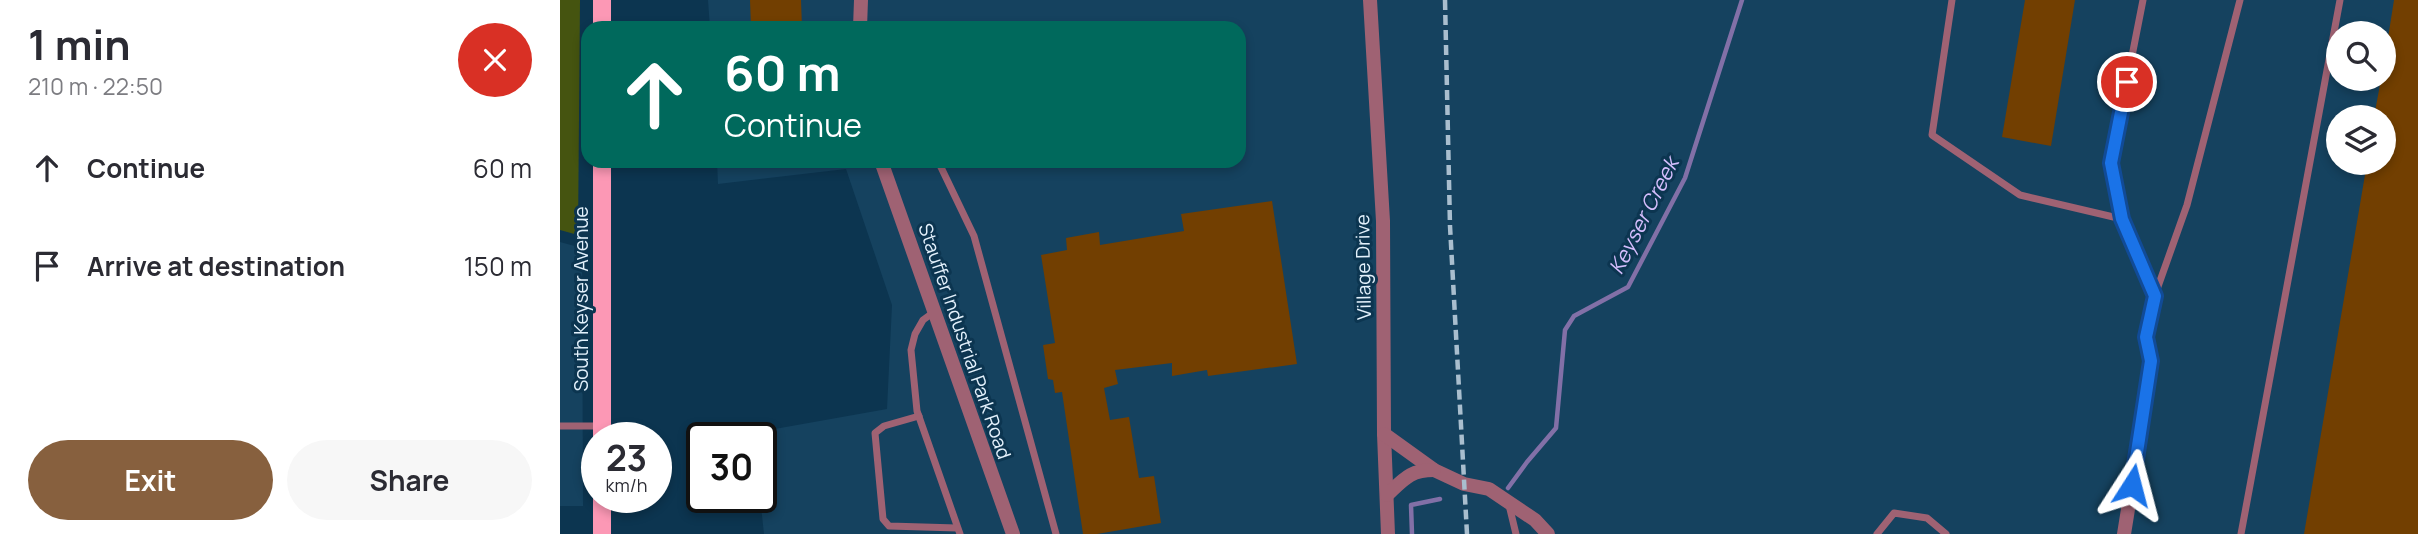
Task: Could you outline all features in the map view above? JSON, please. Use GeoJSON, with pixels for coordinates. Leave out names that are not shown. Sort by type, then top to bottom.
{"type":"FeatureCollection","features":[{"type":"Feature","properties":{"kind":"main road"},"geometry":{"type":"LineString","coordinates":[[602,0],[602,21]]}},
{"type":"Feature","properties":{"kind":"main road","name":"South Keyser Avenue"},"geometry":{"type":"LineString","coordinates":[[602,168],[602,422]]}},
{"type":"Feature","properties":{"kind":"main road"},"geometry":{"type":"LineString","coordinates":[[602,513],[602,534]]}},
{"type":"Feature","properties":{"kind":"street"},"geometry":{"type":"LineString","coordinates":[[860,21],[861,0]]}},
{"type":"Feature","properties":{"kind":"street","name":"Village Drive"},"geometry":{"type":"LineString","coordinates":[[1370,0],[1383,221],[1384,434],[1388,534]]}},
{"type":"Feature","properties":{"kind":"street","name":"Stauffer Industrial Park Road"},"geometry":{"type":"LineString","coordinates":[[884,168],[1013,534]]}},
{"type":"Feature","properties":{"kind":"street"},"geometry":{"type":"LineString","coordinates":[[2123,534],[2151,361]]}},
{"type":"Feature","properties":{"kind":"street"},"geometry":{"type":"LineString","coordinates":[[1384,434],[1434,470],[1464,484],[1489,489],[1535,520],[1548,534]]}},
{"type":"Feature","properties":{"kind":"street"},"geometry":{"type":"LineString","coordinates":[[1387,495],[1408,475],[1419,470],[1434,470]]}},
{"type":"Feature","properties":{"kind":"lane"},"geometry":{"type":"LineString","coordinates":[[1952,0],[1932,135],[2020,195],[2122,219]]}},
{"type":"Feature","properties":{"kind":"lane"},"geometry":{"type":"LineString","coordinates":[[2143,0],[2111,163],[2122,219],[2155,296]]}},
{"type":"Feature","properties":{"kind":"lane"},"geometry":{"type":"LineString","coordinates":[[2151,361],[2146,337],[2155,296],[2187,205],[2240,0]]}},
{"type":"Feature","properties":{"kind":"lane"},"geometry":{"type":"LineString","coordinates":[[2241,534],[2340,0]]}},
{"type":"Feature","properties":{"kind":"lane"},"geometry":{"type":"LineString","coordinates":[[941,168],[974,236],[1055,534]]}},
{"type":"Feature","properties":{"kind":"lane"},"geometry":{"type":"LineString","coordinates":[[919,416],[884,426],[875,433],[883,519],[890,526],[958,531],[919,416],[911,350],[915,334],[923,320],[935,312]]}},
{"type":"Feature","properties":{"kind":"lane"},"geometry":{"type":"LineString","coordinates":[[560,426],[581,429]]}},
{"type":"Feature","properties":{"kind":"lane"},"geometry":{"type":"LineString","coordinates":[[1508,501],[1516,534]]}},
{"type":"Feature","properties":{"kind":"lane"},"geometry":{"type":"LineString","coordinates":[[1877,534],[1894,513],[1927,518],[1946,534]]}},
{"type":"Feature","properties":{"kind":"shaded area"},"geometry":{"type":"Polygon","coordinates":[[[708,0],[2418,0],[2418,534],[764,534],[762,513],[777,513],[777,429],[887,409],[892,305],[846,169],[718,184],[717,168],[1246,168],[1246,21],[710,21],[708,0]]]}},
{"type":"Feature","properties":{"kind":"shaded area"},"geometry":{"type":"Polygon","coordinates":[[[560,242],[582,248],[583,422],[581,506],[560,506],[560,242]]]}},
{"type":"Feature","properties":{"kind":"green space"},"geometry":{"type":"Polygon","coordinates":[[[560,0],[580,0],[578,235],[560,230],[560,0]]]}},
{"type":"Feature","properties":{"kind":"building"},"geometry":{"type":"Polygon","coordinates":[[[750,0],[801,0],[802,21],[751,21],[750,0]]]}},
{"type":"Feature","properties":{"kind":"building"},"geometry":{"type":"Polygon","coordinates":[[[2025,0],[2075,0],[2051,146],[2002,137],[2025,0]]]}},
{"type":"Feature","properties":{"kind":"building"},"geometry":{"type":"Polygon","coordinates":[[[2394,0],[2418,0],[2418,534],[2304,534],[2365,175],[2396,175],[2396,105],[2376,105],[2379,91],[2396,91],[2396,21],[2391,21],[2394,0]]]}},
{"type":"Feature","properties":{"kind":"building"},"geometry":{"type":"Polygon","coordinates":[[[1272,201],[1297,364],[1208,376],[1207,370],[1172,376],[1172,363],[1115,370],[1118,384],[1104,388],[1110,420],[1129,417],[1139,478],[1154,476],[1161,523],[1083,534],[1062,392],[1055,393],[1053,380],[1048,379],[1043,345],[1055,343],[1041,255],[1067,250],[1066,238],[1099,232],[1100,245],[1184,231],[1181,214],[1272,201]]]}},
{"type":"Feature","properties":{"kind":"waterway","name":"Keyser Creek"},"geometry":{"type":"LineString","coordinates":[[1508,488],[1556,428],[1565,330],[1574,316],[1628,287],[1685,178],[1742,0]]}},
{"type":"Feature","properties":{"kind":"waterway","name":"Keyser Creek"},"geometry":{"type":"LineString","coordinates":[[1412,534],[1411,505],[1440,499]]}},
{"type":"Feature","properties":{"kind":"railway"},"geometry":{"type":"LineString","coordinates":[[1445,0],[1450,226],[1467,534]]}},
{"type":"Feature","properties":{"kind":"route"},"geometry":{"type":"LineString","coordinates":[[2127,82],[2111,163],[2122,219],[2155,296],[2146,337],[2151,361],[2132,485]]}}]}
